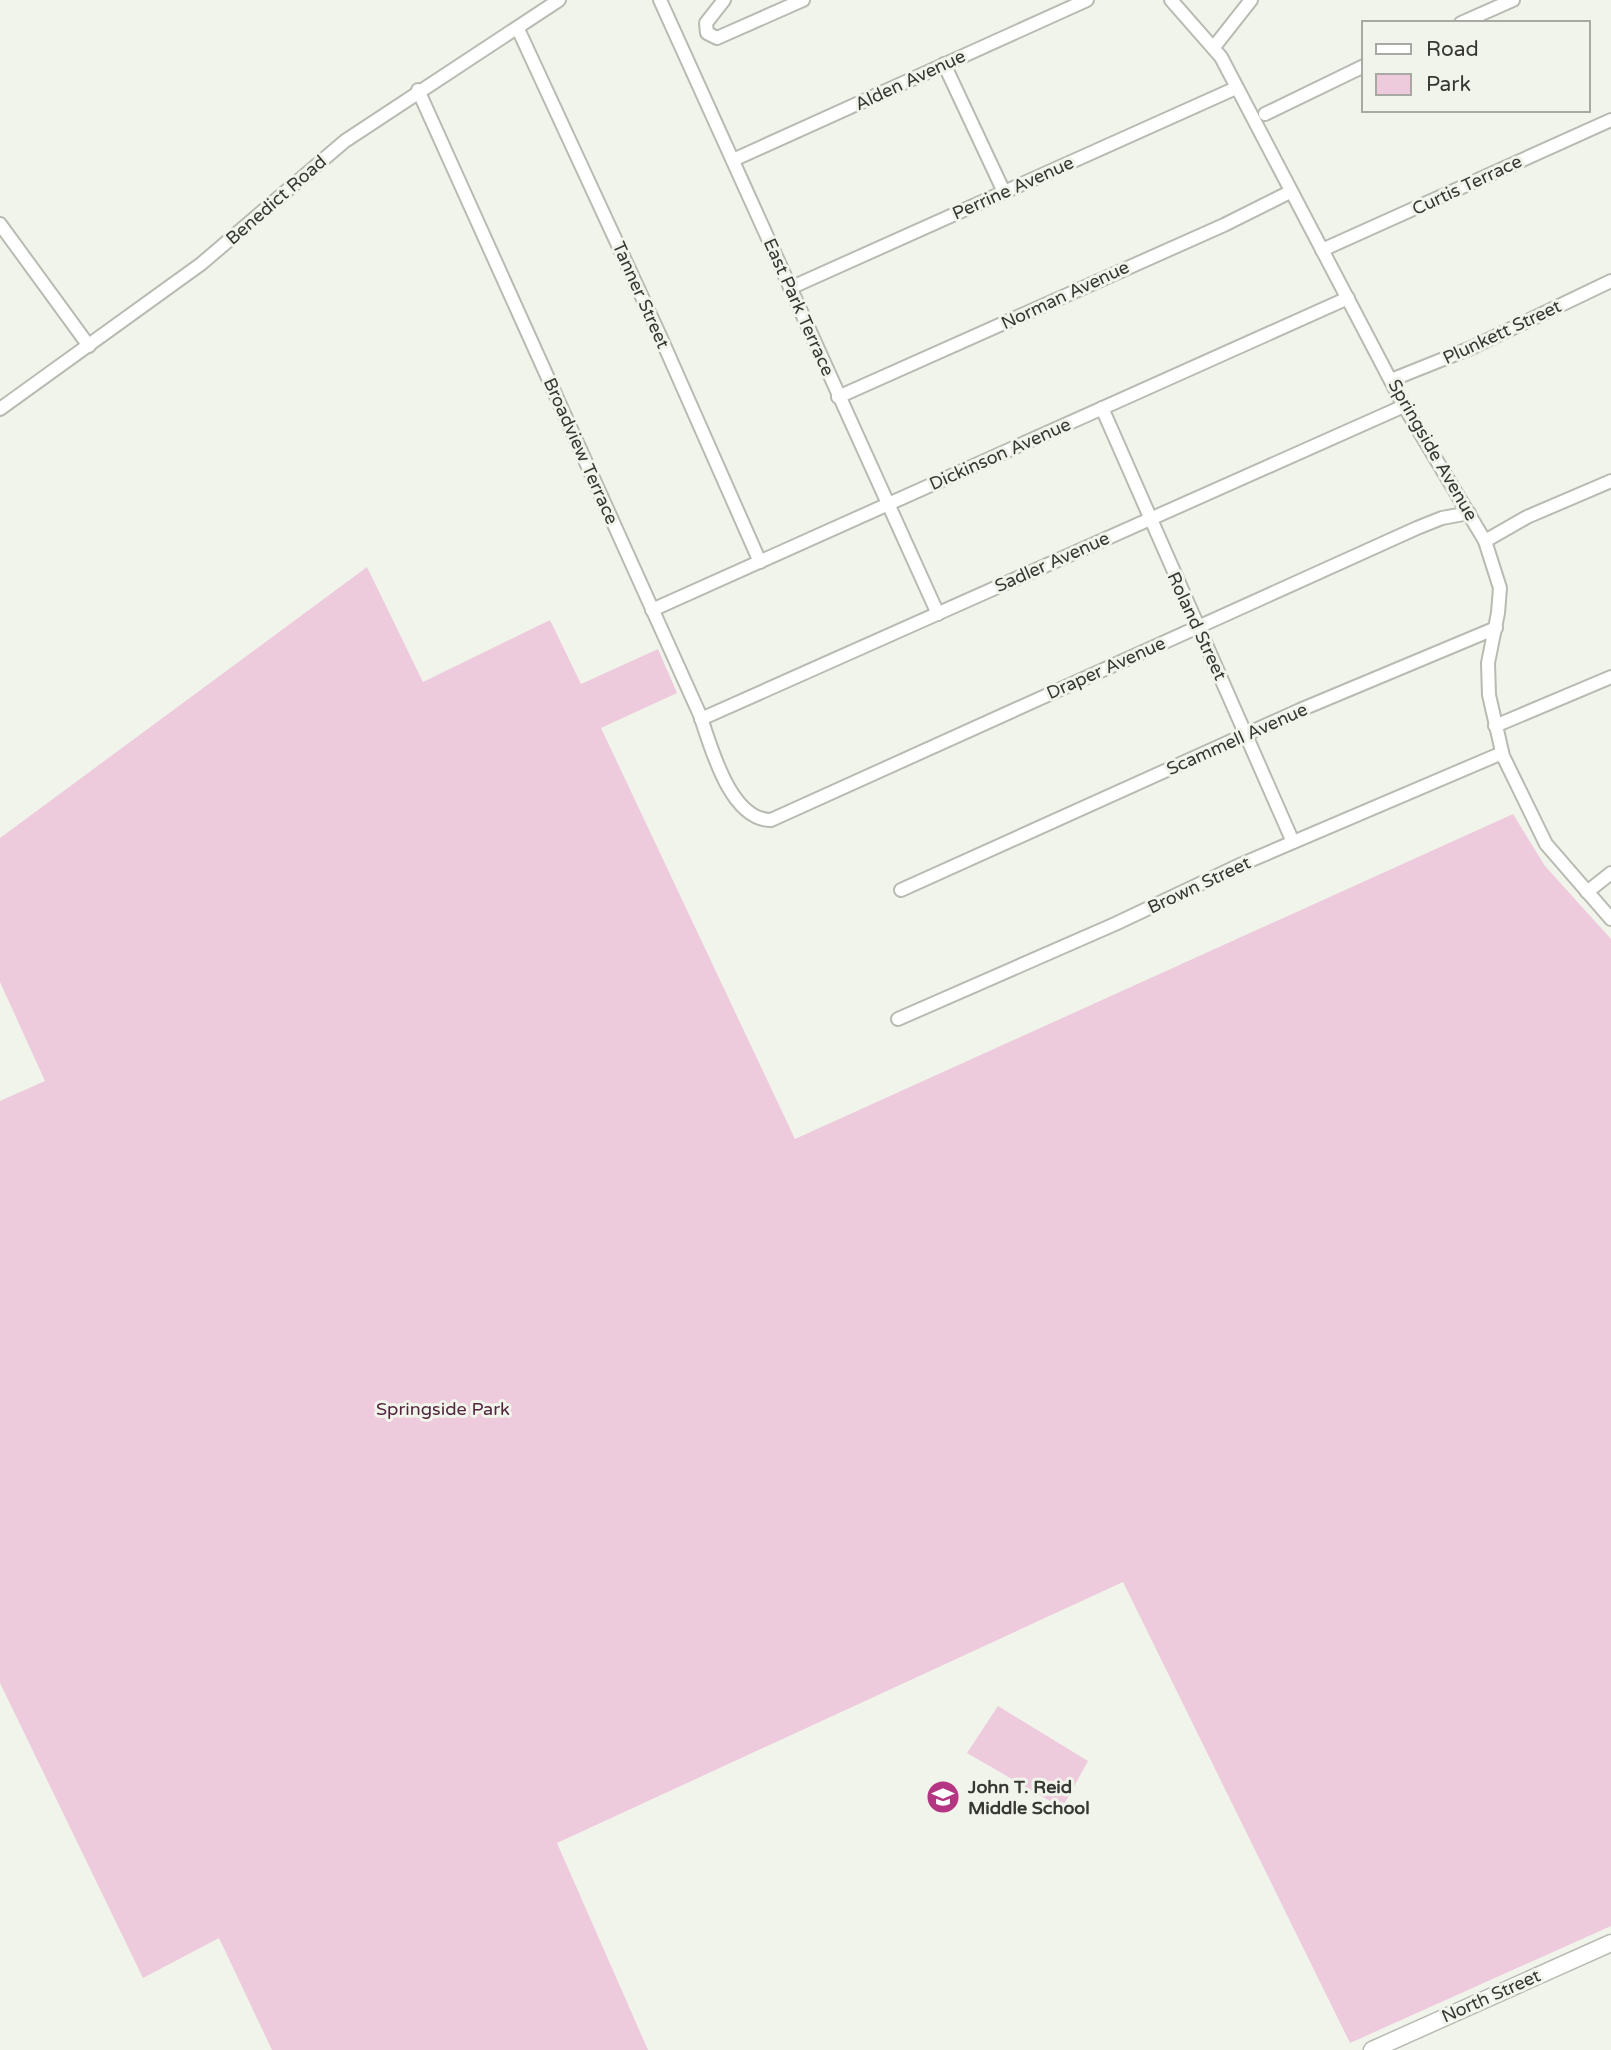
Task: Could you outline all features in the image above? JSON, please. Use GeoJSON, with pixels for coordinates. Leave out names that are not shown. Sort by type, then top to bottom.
{"type":"FeatureCollection","features":[{"type":"Feature","properties":{"kind":"main road","name":"North Street"},"geometry":{"type":"LineString","coordinates":[[1372,2050],[1611,1943]]}},
{"type":"Feature","properties":{"kind":"street","name":"Benedict Road"},"geometry":{"type":"LineString","coordinates":[[0,409],[201,264],[345,141],[418,90],[518,29],[559,0]]}},
{"type":"Feature","properties":{"kind":"street","name":"East Park Terrace"},"geometry":{"type":"LineString","coordinates":[[660,0],[938,614]]}},
{"type":"Feature","properties":{"kind":"street"},"geometry":{"type":"LineString","coordinates":[[723,0],[706,23],[707,33],[717,38],[803,0]]}},
{"type":"Feature","properties":{"kind":"street","name":"Alden Avenue"},"geometry":{"type":"LineString","coordinates":[[733,160],[1087,0]]}},
{"type":"Feature","properties":{"kind":"street","name":"Springside Avenue"},"geometry":{"type":"LineString","coordinates":[[1171,0],[1214,47],[1404,406],[1485,541],[1494,562],[1500,588],[1496,628],[1488,663],[1489,695],[1502,753],[1546,844],[1611,919]]}},
{"type":"Feature","properties":{"kind":"street"},"geometry":{"type":"LineString","coordinates":[[1214,47],[1251,0]]}},
{"type":"Feature","properties":{"kind":"street"},"geometry":{"type":"LineString","coordinates":[[1466,21],[1513,0]]}},
{"type":"Feature","properties":{"kind":"street","name":"Tanner Street"},"geometry":{"type":"LineString","coordinates":[[518,29],[639,289],[760,562]]}},
{"type":"Feature","properties":{"kind":"street"},"geometry":{"type":"LineString","coordinates":[[944,64],[1004,192]]}},
{"type":"Feature","properties":{"kind":"street"},"geometry":{"type":"LineString","coordinates":[[1265,114],[1362,67]]}},
{"type":"Feature","properties":{"kind":"street","name":"Perrine Avenue"},"geometry":{"type":"LineString","coordinates":[[790,288],[1236,88]]}},
{"type":"Feature","properties":{"kind":"street","name":"Broadview Terrace"},"geometry":{"type":"LineString","coordinates":[[418,90],[653,610],[726,781],[746,811]]}},
{"type":"Feature","properties":{"kind":"street","name":"Curtis Terrace"},"geometry":{"type":"LineString","coordinates":[[1322,250],[1611,120]]}},
{"type":"Feature","properties":{"kind":"street","name":"Norman Avenue"},"geometry":{"type":"LineString","coordinates":[[838,397],[1224,225],[1290,192]]}},
{"type":"Feature","properties":{"kind":"street"},"geometry":{"type":"LineString","coordinates":[[0,224],[89,346]]}},
{"type":"Feature","properties":{"kind":"street","name":"Plunkett Street"},"geometry":{"type":"LineString","coordinates":[[1391,380],[1471,348],[1611,281]]}},
{"type":"Feature","properties":{"kind":"street","name":"Dickinson Avenue"},"geometry":{"type":"LineString","coordinates":[[653,610],[1348,298]]}},
{"type":"Feature","properties":{"kind":"street","name":"Sadler Avenue"},"geometry":{"type":"LineString","coordinates":[[701,719],[1404,406]]}},
{"type":"Feature","properties":{"kind":"street","name":"Roland Street"},"geometry":{"type":"LineString","coordinates":[[1102,408],[1293,842]]}},
{"type":"Feature","properties":{"kind":"street"},"geometry":{"type":"LineString","coordinates":[[1485,541],[1527,517],[1611,481]]}},
{"type":"Feature","properties":{"kind":"street","name":"Draper Avenue"},"geometry":{"type":"LineString","coordinates":[[746,811],[760,820],[771,820],[1417,528],[1442,518],[1469,513]]}},
{"type":"Feature","properties":{"kind":"street","name":"Scammell Avenue"},"geometry":{"type":"LineString","coordinates":[[901,890],[1247,734],[1496,628]]}},
{"type":"Feature","properties":{"kind":"street"},"geometry":{"type":"LineString","coordinates":[[1494,726],[1611,677]]}},
{"type":"Feature","properties":{"kind":"street","name":"Brown Street"},"geometry":{"type":"LineString","coordinates":[[898,1019],[1293,842],[1502,753]]}},
{"type":"Feature","properties":{"kind":"street"},"geometry":{"type":"LineString","coordinates":[[1587,892],[1611,873]]}},
{"type":"Feature","properties":{"kind":"green space","name":"Springside Park"},"geometry":{"type":"Polygon","coordinates":[[[367,567],[423,682],[550,620],[581,684],[658,649],[677,693],[601,728],[795,1139],[1513,814],[1545,866],[1611,939],[1611,1926],[1350,2043],[1123,1582],[557,1843],[648,2050],[272,2050],[219,1938],[143,1978],[0,1683],[0,1101],[45,1081],[0,982],[0,838],[367,567]]]}},
{"type":"Feature","properties":{"kind":"green space"},"geometry":{"type":"Polygon","coordinates":[[[998,1706],[1088,1761],[1062,1808],[967,1753],[998,1706]]]}},
{"type":"Feature","properties":{"kind":"place","name":"John T. Reid Middle School"},"geometry":{"type":"Point","coordinates":[943,1797]}}]}
